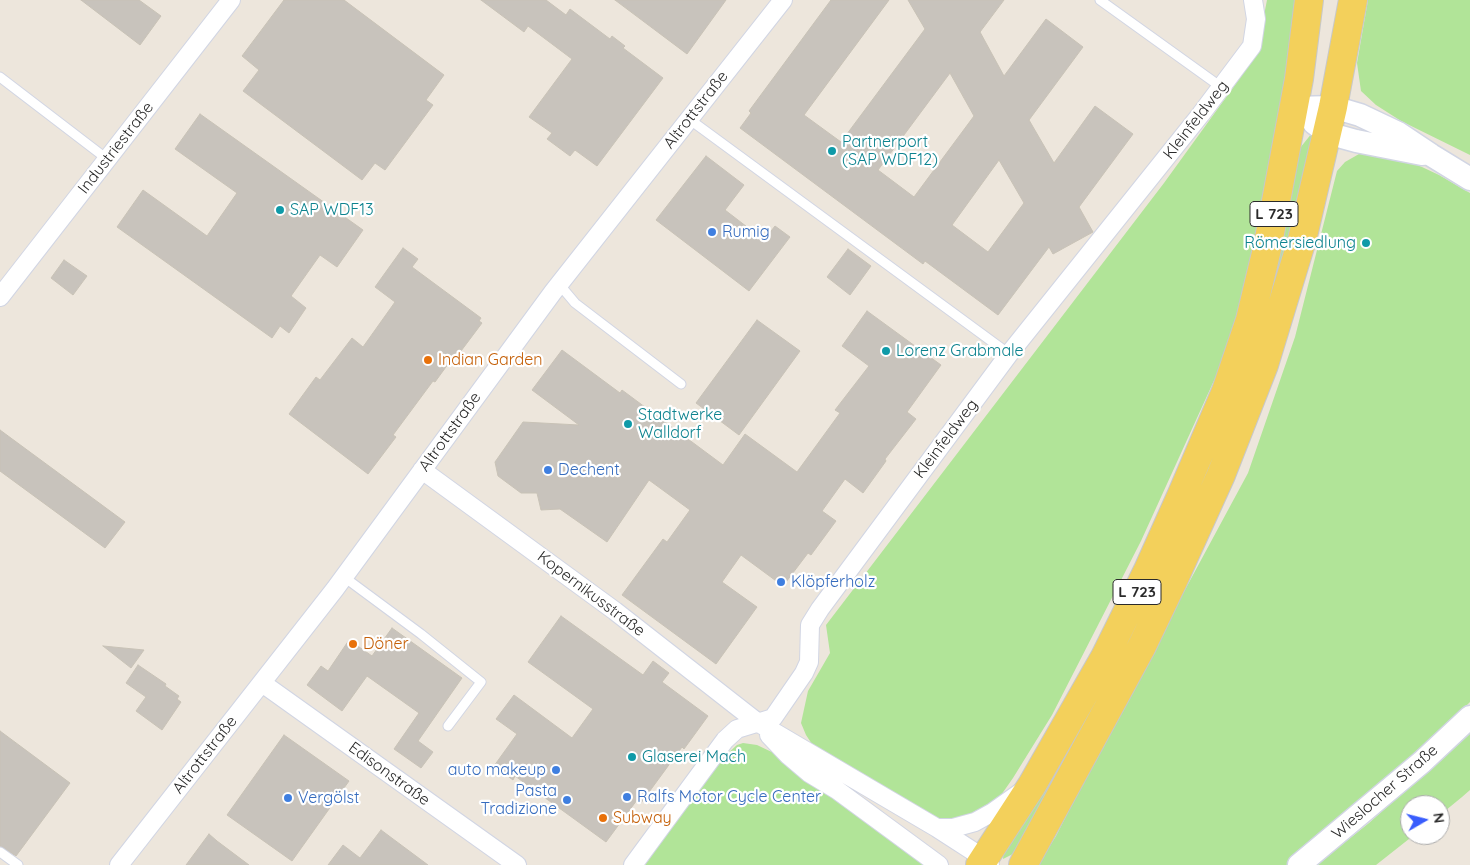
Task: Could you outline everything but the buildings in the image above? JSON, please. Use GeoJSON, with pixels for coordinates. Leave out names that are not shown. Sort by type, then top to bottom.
{"type":"FeatureCollection","features":[{"type":"Feature","properties":{"kind":"main road","name":"L 723"},"geometry":{"type":"LineString","coordinates":[[985,863],[1105,657],[1182,494],[1226,391],[1250,320],[1263,267],[1294,108],[1309,0]]}},
{"type":"Feature","properties":{"kind":"main road","name":"L 723"},"geometry":{"type":"LineString","coordinates":[[1023,865],[1142,646],[1173,582],[1221,474],[1264,364],[1302,240],[1333,107],[1353,0]]}},
{"type":"Feature","properties":{"kind":"street","name":"Industriestraße"},"geometry":{"type":"LineString","coordinates":[[0,297],[231,0]]}},
{"type":"Feature","properties":{"kind":"street","name":"Altrottstraße"},"geometry":{"type":"LineString","coordinates":[[119,865],[344,577],[559,284],[783,0]]}},
{"type":"Feature","properties":{"kind":"street","name":"Kleinfeldweg"},"geometry":{"type":"LineString","coordinates":[[633,865],[725,740],[737,729],[773,718],[804,673],[809,662],[810,625],[820,609],[1009,354],[1252,46],[1256,19],[1253,0]]}},
{"type":"Feature","properties":{"kind":"street"},"geometry":{"type":"LineString","coordinates":[[1294,108],[1333,107],[1360,115],[1398,133],[1470,179]]}},
{"type":"Feature","properties":{"kind":"street"},"geometry":{"type":"LineString","coordinates":[[1294,108],[1327,133],[1356,141],[1431,155]]}},
{"type":"Feature","properties":{"kind":"street","name":"Kopernikusstraße"},"geometry":{"type":"LineString","coordinates":[[422,470],[615,611],[757,722],[938,828],[985,863]]}},
{"type":"Feature","properties":{"kind":"street","name":"Edisonstraße"},"geometry":{"type":"LineString","coordinates":[[262,683],[517,865]]}},
{"type":"Feature","properties":{"kind":"street","name":"Wieslocher Straße"},"geometry":{"type":"LineString","coordinates":[[1299,865],[1422,762],[1470,717]]}},
{"type":"Feature","properties":{"kind":"street","name":"Kopernikusstraße"},"geometry":{"type":"LineString","coordinates":[[757,722],[789,756],[809,773],[837,790],[939,865]]}},
{"type":"Feature","properties":{"kind":"street"},"geometry":{"type":"LineString","coordinates":[[938,828],[953,828],[975,822],[1032,785]]}},
{"type":"Feature","properties":{"kind":"lane"},"geometry":{"type":"LineString","coordinates":[[1100,0],[1221,87]]}},
{"type":"Feature","properties":{"kind":"lane"},"geometry":{"type":"LineString","coordinates":[[0,77],[107,159]]}},
{"type":"Feature","properties":{"kind":"lane"},"geometry":{"type":"LineString","coordinates":[[688,119],[1009,354]]}},
{"type":"Feature","properties":{"kind":"lane"},"geometry":{"type":"LineString","coordinates":[[559,284],[575,302],[681,384]]}},
{"type":"Feature","properties":{"kind":"lane"},"geometry":{"type":"LineString","coordinates":[[344,577],[421,634],[481,682],[448,726]]}},
{"type":"Feature","properties":{"kind":"lane"},"geometry":{"type":"LineString","coordinates":[[0,852],[18,865]]}},
{"type":"Feature","properties":{"kind":"green space"},"geometry":{"type":"Polygon","coordinates":[[[1267,0],[1299,0],[1247,288],[1222,363],[1141,541],[1052,715],[1013,778],[999,798],[983,810],[957,819],[935,819],[842,765],[812,744],[806,735],[801,723],[808,691],[830,653],[826,625],[1164,183],[1240,78],[1257,51],[1267,0]]]}},
{"type":"Feature","properties":{"kind":"green space"},"geometry":{"type":"Polygon","coordinates":[[[1368,0],[1470,0],[1470,155],[1401,121],[1376,105],[1361,91],[1357,63],[1368,0]]]}},
{"type":"Feature","properties":{"kind":"green space"},"geometry":{"type":"Polygon","coordinates":[[[1312,133],[1303,191],[1250,377],[1189,527],[1024,844],[1003,859],[1004,848],[1150,593],[1296,153],[1312,133]]]}},
{"type":"Feature","properties":{"kind":"green space"},"geometry":{"type":"Polygon","coordinates":[[[1359,154],[1377,154],[1405,159],[1439,175],[1470,193],[1470,702],[1428,744],[1287,865],[1038,865],[1056,836],[1112,725],[1248,473],[1295,337],[1337,171],[1345,162],[1359,154]]]}},
{"type":"Feature","properties":{"kind":"green space"},"geometry":{"type":"Polygon","coordinates":[[[1470,732],[1470,790],[1450,807],[1450,795],[1400,795],[1470,732]]]}},
{"type":"Feature","properties":{"kind":"green space"},"geometry":{"type":"Polygon","coordinates":[[[743,743],[757,745],[778,755],[927,865],[645,865],[715,765],[737,745],[743,743]]]}},
{"type":"Feature","properties":{"kind":"green space"},"geometry":{"type":"Polygon","coordinates":[[[1400,795],[1401,845],[1376,865],[1316,865],[1369,823],[1400,795]]]}},
{"type":"Feature","properties":{"kind":"place","name":"Partnerport (SAP WDF12)"},"geometry":{"type":"Point","coordinates":[832,151]}},
{"type":"Feature","properties":{"kind":"place","name":"SAP WDF13"},"geometry":{"type":"Point","coordinates":[280,210]}},
{"type":"Feature","properties":{"kind":"place","name":"Rumig"},"geometry":{"type":"Point","coordinates":[712,232]}},
{"type":"Feature","properties":{"kind":"place","name":"Römersiedlung"},"geometry":{"type":"Point","coordinates":[1366,243]}},
{"type":"Feature","properties":{"kind":"place","name":"Lorenz Grabmale"},"geometry":{"type":"Point","coordinates":[886,351]}},
{"type":"Feature","properties":{"kind":"place","name":"Indian Garden"},"geometry":{"type":"Point","coordinates":[428,360]}},
{"type":"Feature","properties":{"kind":"place","name":"Stadtwerke Walldorf"},"geometry":{"type":"Point","coordinates":[628,424]}},
{"type":"Feature","properties":{"kind":"place","name":"Dechent"},"geometry":{"type":"Point","coordinates":[548,470]}},
{"type":"Feature","properties":{"kind":"place","name":"Klöpferholz"},"geometry":{"type":"Point","coordinates":[781,582]}},
{"type":"Feature","properties":{"kind":"place","name":"Döner"},"geometry":{"type":"Point","coordinates":[353,644]}},
{"type":"Feature","properties":{"kind":"place","name":"Glaserei Mach"},"geometry":{"type":"Point","coordinates":[632,757]}},
{"type":"Feature","properties":{"kind":"place","name":"auto makeup"},"geometry":{"type":"Point","coordinates":[556,770]}},
{"type":"Feature","properties":{"kind":"place","name":"Ralfs Motor Cycle Center"},"geometry":{"type":"Point","coordinates":[627,797]}},
{"type":"Feature","properties":{"kind":"place","name":"Vergölst"},"geometry":{"type":"Point","coordinates":[288,798]}},
{"type":"Feature","properties":{"kind":"place","name":"Pasta Tradizione"},"geometry":{"type":"Point","coordinates":[567,800]}},
{"type":"Feature","properties":{"kind":"place","name":"Subway"},"geometry":{"type":"Point","coordinates":[603,818]}}]}
